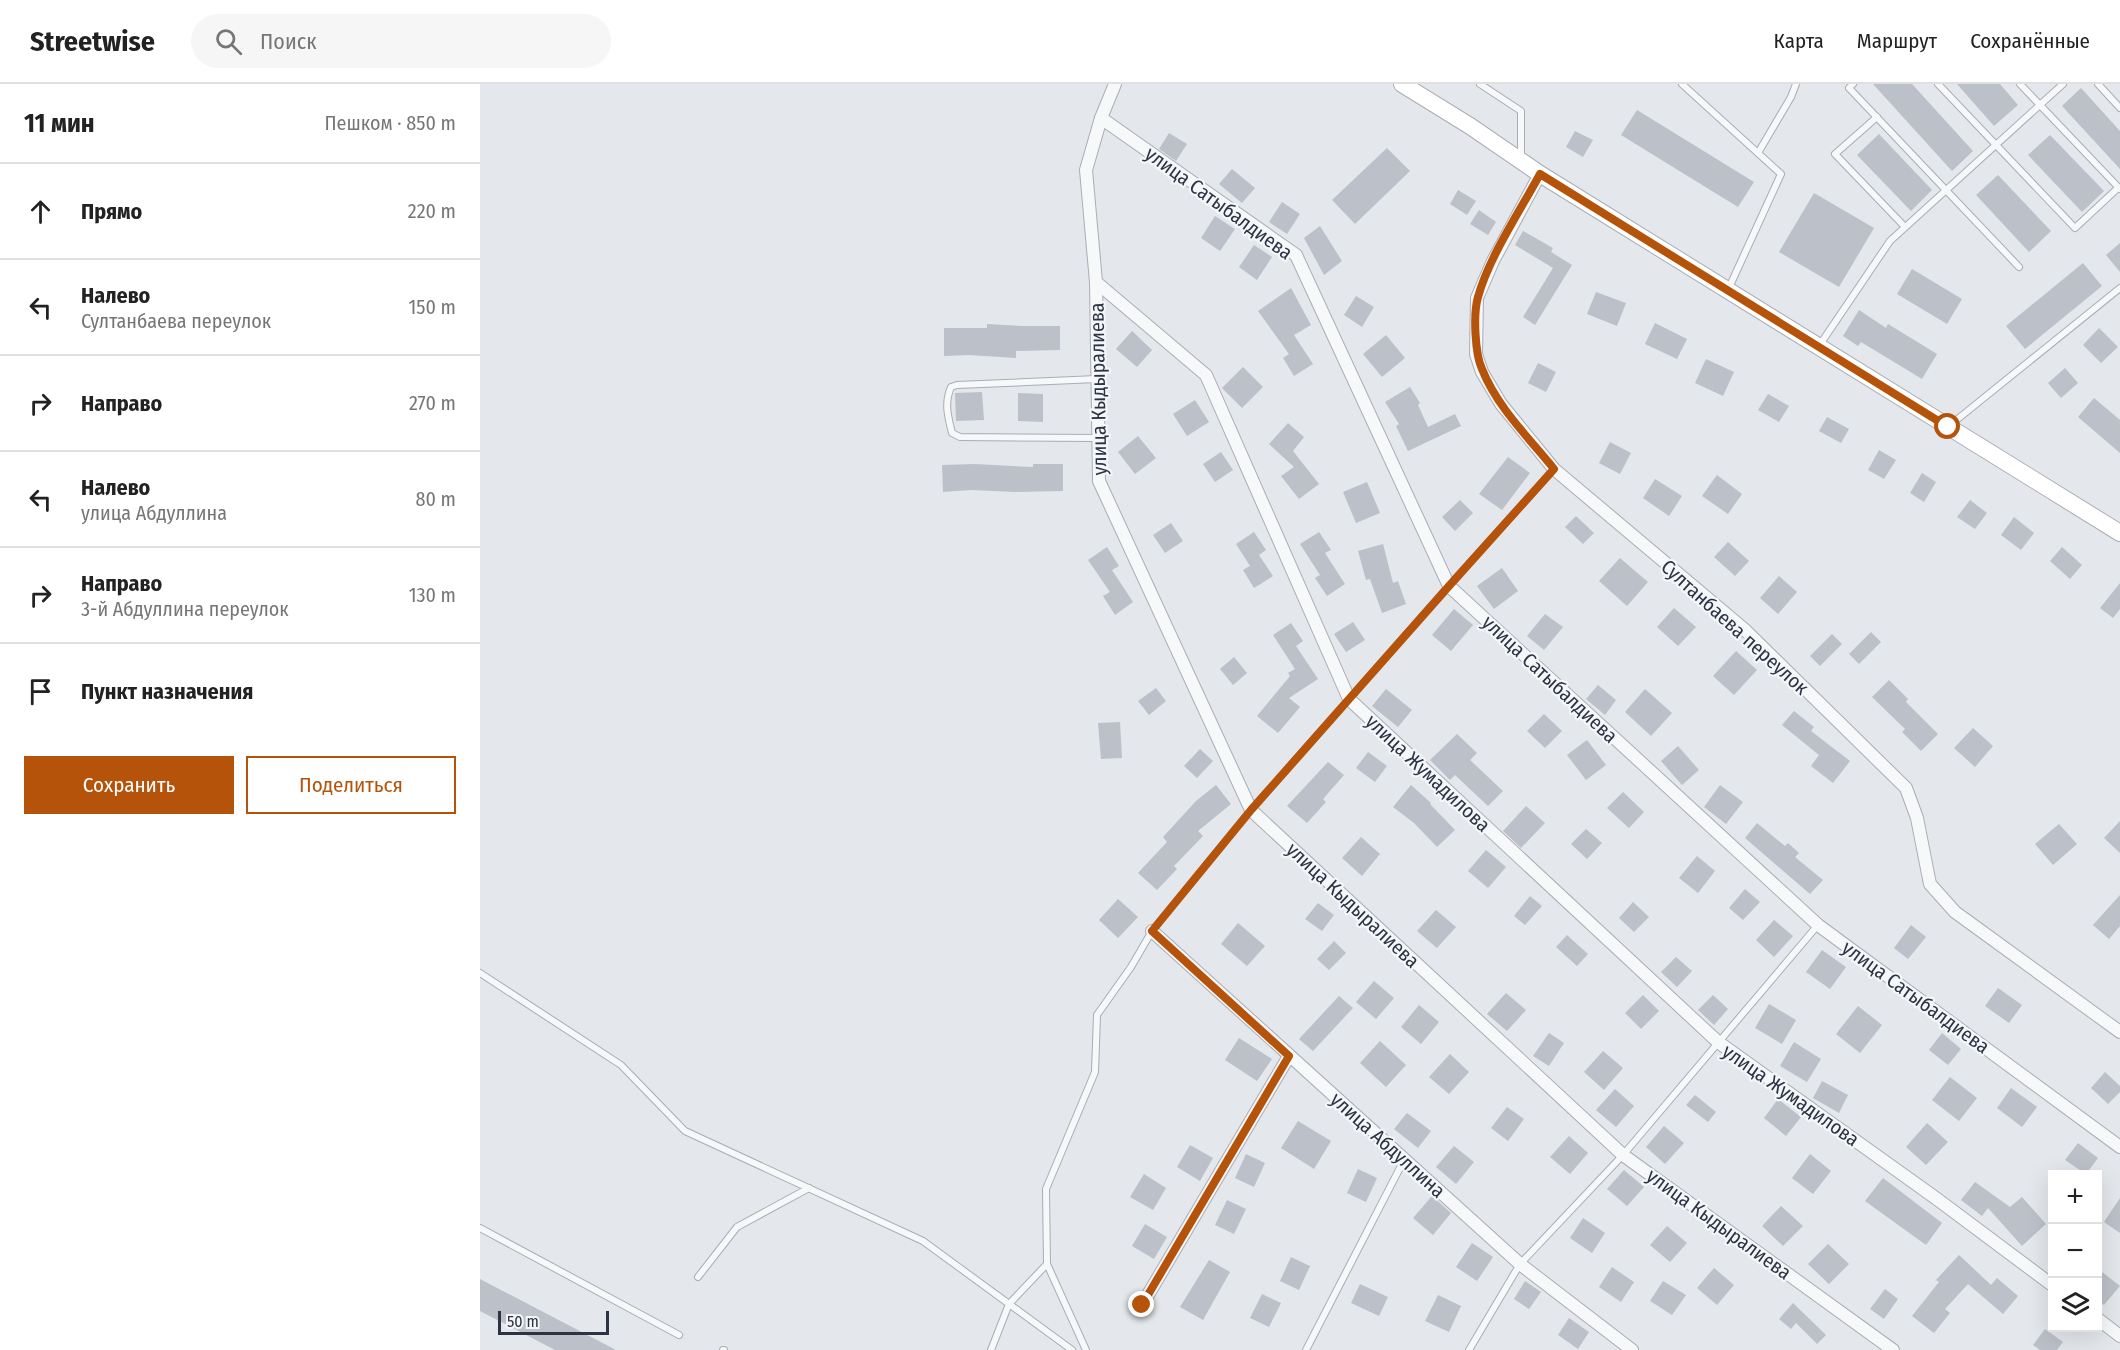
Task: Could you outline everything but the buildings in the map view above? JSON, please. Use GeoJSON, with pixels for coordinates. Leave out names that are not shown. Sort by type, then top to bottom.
{"type":"FeatureCollection","features":[{"type":"Feature","properties":{"kind":"main road"},"geometry":{"type":"LineString","coordinates":[[1408,85],[1540,174],[2120,533]]}},
{"type":"Feature","properties":{"kind":"street"},"geometry":{"type":"LineString","coordinates":[[1096,282],[1086,170],[1101,118],[1115,84]]}},
{"type":"Feature","properties":{"kind":"street","name":"улица Сатыбалдиева"},"geometry":{"type":"LineString","coordinates":[[1101,118],[1296,255],[1449,586],[1818,925],[2120,1147]]}},
{"type":"Feature","properties":{"kind":"street","name":"Султанбаева переулок"},"geometry":{"type":"LineString","coordinates":[[1540,174],[1493,261],[1478,298],[1476,354],[1482,372],[1501,404],[1554,469],[1744,629],[1906,788],[1917,818],[1930,885],[1954,912],[2120,1032]]}},
{"type":"Feature","properties":{"kind":"street","name":"улица Кыдыралиева"},"geometry":{"type":"LineString","coordinates":[[1096,282],[1099,481],[1251,810],[1623,1155],[1893,1350]]}},
{"type":"Feature","properties":{"kind":"street","name":"улица Жумадилова"},"geometry":{"type":"LineString","coordinates":[[1096,282],[1206,375],[1349,699],[1718,1042],[1937,1198],[2048,1282]]}},
{"type":"Feature","properties":{"kind":"street","name":"улица Абдуллина"},"geometry":{"type":"LineString","coordinates":[[1152,931],[1520,1264],[1632,1350]]}},
{"type":"Feature","properties":{"kind":"street"},"geometry":{"type":"LineString","coordinates":[[1142,1305],[1289,1056]]}},
{"type":"Feature","properties":{"kind":"street"},"geometry":{"type":"LineString","coordinates":[[2102,1323],[2120,1336]]}},
{"type":"Feature","properties":{"kind":"lane"},"geometry":{"type":"LineString","coordinates":[[1480,84],[1521,111],[1521,162]]}},
{"type":"Feature","properties":{"kind":"lane"},"geometry":{"type":"LineString","coordinates":[[1682,84],[1781,174],[1728,290]]}},
{"type":"Feature","properties":{"kind":"lane"},"geometry":{"type":"LineString","coordinates":[[1758,153],[1791,97],[1796,84]]}},
{"type":"Feature","properties":{"kind":"lane"},"geometry":{"type":"LineString","coordinates":[[1853,84],[1850,88],[2019,267]]}},
{"type":"Feature","properties":{"kind":"lane"},"geometry":{"type":"LineString","coordinates":[[1938,84],[2075,228],[2119,188],[2020,84]]}},
{"type":"Feature","properties":{"kind":"lane"},"geometry":{"type":"LineString","coordinates":[[1819,347],[1890,241],[2063,84]]}},
{"type":"Feature","properties":{"kind":"lane"},"geometry":{"type":"LineString","coordinates":[[2098,84],[2120,108]]}},
{"type":"Feature","properties":{"kind":"lane"},"geometry":{"type":"LineString","coordinates":[[1877,117],[1835,154],[1905,227]]}},
{"type":"Feature","properties":{"kind":"lane"},"geometry":{"type":"LineString","coordinates":[[1948,427],[2120,288]]}},
{"type":"Feature","properties":{"kind":"lane"},"geometry":{"type":"LineString","coordinates":[[1098,379],[957,385],[951,387],[947,397],[952,433],[960,437],[1098,438]]}},
{"type":"Feature","properties":{"kind":"lane"},"geometry":{"type":"LineString","coordinates":[[1086,1350],[1047,1264],[1046,1189],[1095,1072],[1097,1014],[1131,967],[1152,931],[1251,810],[1554,469]]}},
{"type":"Feature","properties":{"kind":"lane"},"geometry":{"type":"LineString","coordinates":[[1469,1350],[1520,1264],[1623,1155],[1818,925]]}},
{"type":"Feature","properties":{"kind":"lane"},"geometry":{"type":"LineString","coordinates":[[480,973],[621,1065],[685,1131],[923,1241],[1072,1350]]}},
{"type":"Feature","properties":{"kind":"lane"},"geometry":{"type":"LineString","coordinates":[[1306,1350],[1404,1160]]}},
{"type":"Feature","properties":{"kind":"lane"},"geometry":{"type":"LineString","coordinates":[[698,1276],[738,1227],[809,1188]]}},
{"type":"Feature","properties":{"kind":"lane"},"geometry":{"type":"LineString","coordinates":[[480,1228],[679,1335]]}},
{"type":"Feature","properties":{"kind":"lane"},"geometry":{"type":"LineString","coordinates":[[991,1350],[1009,1304],[1047,1264]]}},
{"type":"Feature","properties":{"kind":"route"},"geometry":{"type":"LineString","coordinates":[[1142,1305],[1289,1056],[1152,931],[1251,810],[1554,469],[1501,404],[1482,372],[1476,354],[1478,298],[1493,261],[1540,174],[1948,427]]}}]}
